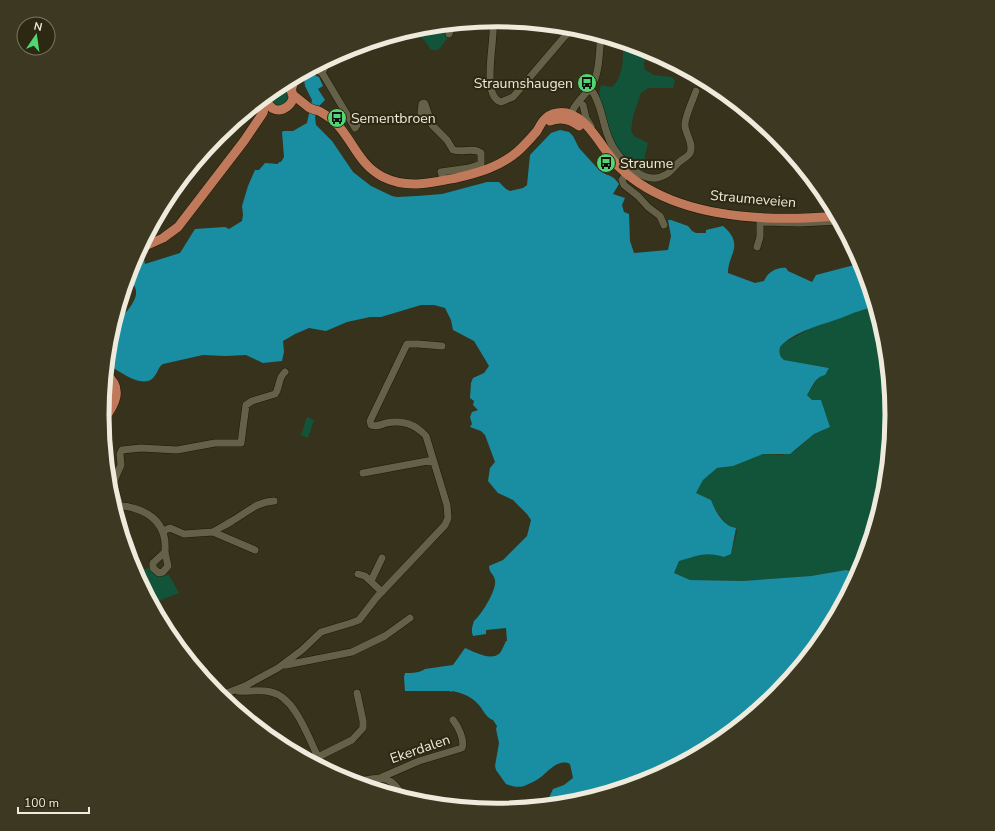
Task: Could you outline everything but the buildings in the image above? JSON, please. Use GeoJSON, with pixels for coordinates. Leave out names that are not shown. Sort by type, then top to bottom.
{"type":"FeatureCollection","features":[{"type":"Feature","properties":{"kind":"main road"},"geometry":{"type":"LineString","coordinates":[[268,102],[271,107],[283,109],[291,103],[293,85]]}},
{"type":"Feature","properties":{"kind":"main road"},"geometry":{"type":"LineString","coordinates":[[288,88],[307,106],[325,115],[337,124],[361,159],[370,168],[384,177],[399,182],[412,184],[424,184],[484,171],[496,166],[516,153],[543,125],[554,120],[573,117]]}},
{"type":"Feature","properties":{"kind":"main road"},"geometry":{"type":"LineString","coordinates":[[149,244],[163,238],[178,227],[252,129],[263,113],[265,104]]}},
{"type":"Feature","properties":{"kind":"main road"},"geometry":{"type":"LineString","coordinates":[[252,129],[267,115],[292,106],[307,106]]}},
{"type":"Feature","properties":{"kind":"main road","name":"Straumeveien"},"geometry":{"type":"LineString","coordinates":[[573,117],[587,126],[606,152]]}},
{"type":"Feature","properties":{"kind":"main road","name":"Straumeveien"},"geometry":{"type":"LineString","coordinates":[[573,117],[581,128],[626,174],[645,187],[661,195],[712,211],[735,215],[785,218],[831,216]]}},
{"type":"Feature","properties":{"kind":"main road"},"geometry":{"type":"LineString","coordinates":[[109,411],[116,396],[115,387],[111,380]]}},
{"type":"Feature","properties":{"kind":"street"},"geometry":{"type":"LineString","coordinates":[[494,27],[490,81],[495,98],[500,102],[504,102],[513,97],[568,33]]}},
{"type":"Feature","properties":{"kind":"street"},"geometry":{"type":"LineString","coordinates":[[449,34],[451,30]]}},
{"type":"Feature","properties":{"kind":"street"},"geometry":{"type":"LineString","coordinates":[[573,117],[583,106],[587,93],[595,77],[600,41]]}},
{"type":"Feature","properties":{"kind":"street"},"geometry":{"type":"LineString","coordinates":[[318,71],[355,128],[357,125],[356,117]]}},
{"type":"Feature","properties":{"kind":"street"},"geometry":{"type":"LineString","coordinates":[[587,93],[595,95],[608,136],[614,149],[627,165],[648,178],[667,175],[680,160],[689,154],[690,146],[685,128],[685,122],[696,91]]}},
{"type":"Feature","properties":{"kind":"street"},"geometry":{"type":"LineString","coordinates":[[573,117],[572,109],[587,93]]}},
{"type":"Feature","properties":{"kind":"street"},"geometry":{"type":"LineString","coordinates":[[421,113],[422,104],[424,103],[432,125],[447,140],[451,148],[459,151],[472,150],[480,152],[482,155],[481,164],[469,168],[441,172],[444,180]]}},
{"type":"Feature","properties":{"kind":"street","name":"Straumeveien"},"geometry":{"type":"LineString","coordinates":[[583,106],[584,114],[593,133]]}},
{"type":"Feature","properties":{"kind":"street","name":"Straumeveien"},"geometry":{"type":"LineString","coordinates":[[626,174],[622,180],[624,184],[638,196],[648,208],[660,216],[664,225]]}},
{"type":"Feature","properties":{"kind":"street"},"geometry":{"type":"LineString","coordinates":[[757,247],[760,237],[760,222],[800,223],[834,221]]}},
{"type":"Feature","properties":{"kind":"street"},"geometry":{"type":"LineString","coordinates":[[226,693],[253,682],[282,665],[322,632],[359,620],[382,592],[445,525],[448,518],[448,510],[426,436],[413,425],[404,422],[374,426],[371,425],[370,422],[407,344],[442,346]]}},
{"type":"Feature","properties":{"kind":"street"},"geometry":{"type":"LineString","coordinates":[[114,480],[120,465],[122,450],[142,448],[177,450],[215,443],[241,442],[246,405],[252,401],[275,394],[279,387],[281,376],[285,372]]}},
{"type":"Feature","properties":{"kind":"street"},"geometry":{"type":"LineString","coordinates":[[363,473],[433,460]]}},
{"type":"Feature","properties":{"kind":"street"},"geometry":{"type":"LineString","coordinates":[[163,531],[170,528],[184,534],[213,532],[257,504],[264,501],[274,501]]}},
{"type":"Feature","properties":{"kind":"street"},"geometry":{"type":"LineString","coordinates":[[120,506],[128,506],[152,516],[163,531],[166,541],[165,552]]}},
{"type":"Feature","properties":{"kind":"street"},"geometry":{"type":"LineString","coordinates":[[213,532],[255,550]]}},
{"type":"Feature","properties":{"kind":"street"},"geometry":{"type":"LineString","coordinates":[[371,581],[382,558]]}},
{"type":"Feature","properties":{"kind":"street"},"geometry":{"type":"LineString","coordinates":[[358,574],[363,575],[371,581],[382,592]]}},
{"type":"Feature","properties":{"kind":"street"},"geometry":{"type":"LineString","coordinates":[[282,665],[352,652],[385,636],[410,618]]}},
{"type":"Feature","properties":{"kind":"street"},"geometry":{"type":"LineString","coordinates":[[235,690],[270,691],[284,698],[295,711],[318,757]]}},
{"type":"Feature","properties":{"kind":"street"},"geometry":{"type":"LineString","coordinates":[[315,758],[352,740],[363,728],[357,693]]}},
{"type":"Feature","properties":{"kind":"street","name":"Ekerdalen"},"geometry":{"type":"LineString","coordinates":[[367,781],[382,777],[419,761],[462,748],[463,744],[458,728],[453,720]]}},
{"type":"Feature","properties":{"kind":"street","name":"Ekerdalen"},"geometry":{"type":"LineString","coordinates":[[382,777],[396,784],[401,792]]}},
{"type":"Feature","properties":{"kind":"green space"},"geometry":{"type":"Polygon","coordinates":[[[455,29],[438,50],[431,50],[419,35],[455,29]]]}},
{"type":"Feature","properties":{"kind":"green space"},"geometry":{"type":"Polygon","coordinates":[[[623,48],[646,57],[644,63],[645,70],[654,75],[672,77],[675,80],[673,88],[648,88],[641,93],[633,116],[631,131],[634,136],[648,143],[645,155],[644,172],[631,165],[617,147],[607,125],[600,102],[601,85],[612,87],[619,78],[623,48]]]}},
{"type":"Feature","properties":{"kind":"green space"},"geometry":{"type":"Polygon","coordinates":[[[285,90],[287,92],[287,100],[283,104],[275,104],[271,100],[285,90]]]}},
{"type":"Feature","properties":{"kind":"green space"},"geometry":{"type":"Polygon","coordinates":[[[871,308],[879,340],[885,390],[885,441],[879,491],[873,516],[851,576],[846,570],[811,576],[742,581],[690,580],[674,573],[679,561],[701,554],[711,554],[724,557],[731,554],[737,532],[736,528],[732,528],[722,519],[711,500],[696,493],[703,480],[717,468],[727,467],[763,454],[781,455],[795,451],[814,434],[830,427],[821,400],[812,400],[807,395],[817,379],[829,368],[784,360],[780,353],[781,345],[811,328],[862,309],[871,308]]]}},
{"type":"Feature","properties":{"kind":"green space"},"geometry":{"type":"Polygon","coordinates":[[[307,417],[314,420],[308,438],[301,435],[307,417]]]}},
{"type":"Feature","properties":{"kind":"green space"},"geometry":{"type":"Polygon","coordinates":[[[152,567],[154,573],[156,574],[161,576],[169,575],[179,593],[157,602],[142,570],[152,567]]]}},
{"type":"Feature","properties":{"kind":"water"},"geometry":{"type":"Polygon","coordinates":[[[316,72],[315,74],[319,77],[323,86],[318,89],[325,100],[319,106],[315,117],[316,125],[332,141],[353,172],[371,186],[392,196],[442,194],[487,182],[499,182],[510,191],[523,188],[527,185],[530,155],[551,133],[560,130],[569,132],[573,136],[579,148],[600,171],[612,177],[619,184],[613,194],[625,198],[622,205],[624,212],[629,214],[630,241],[634,253],[668,250],[671,236],[668,220],[671,220],[688,226],[696,233],[706,233],[706,230],[723,226],[730,233],[734,244],[734,250],[728,273],[755,283],[764,281],[770,273],[779,268],[786,268],[788,271],[812,282],[816,275],[855,265],[871,308],[858,311],[809,329],[786,341],[780,347],[780,354],[784,360],[829,368],[825,375],[816,380],[807,395],[812,400],[821,400],[830,427],[814,434],[790,454],[763,454],[733,466],[717,468],[703,480],[696,493],[711,500],[724,522],[736,528],[731,554],[724,557],[707,554],[679,561],[674,573],[690,580],[742,581],[811,576],[846,570],[849,571],[851,576],[834,610],[821,631],[790,672],[754,708],[713,739],[692,752],[669,764],[622,783],[598,791],[548,801],[553,789],[564,785],[573,778],[570,764],[558,764],[539,778],[522,787],[506,784],[496,770],[495,766],[499,743],[496,729],[497,726],[475,701],[466,695],[452,691],[405,691],[405,673],[453,665],[465,648],[487,656],[500,653],[507,641],[506,628],[486,630],[486,634],[473,636],[472,627],[474,621],[481,613],[494,590],[495,580],[489,566],[503,560],[527,536],[531,520],[513,500],[498,493],[488,481],[490,468],[495,462],[485,435],[481,431],[470,427],[472,424],[470,417],[472,412],[478,410],[473,405],[474,401],[470,398],[471,383],[473,378],[484,373],[489,366],[474,341],[453,330],[451,320],[445,308],[434,305],[421,305],[381,317],[370,317],[347,322],[326,331],[309,328],[283,341],[284,352],[282,361],[263,363],[246,355],[203,355],[163,364],[152,379],[147,381],[135,380],[112,367],[122,316],[132,304],[136,295],[135,286],[133,284],[142,260],[144,259],[145,264],[180,253],[195,229],[225,227],[229,229],[242,221],[242,206],[255,170],[259,170],[265,163],[278,164],[281,162],[284,157],[282,132],[293,131],[307,123],[312,100],[305,86],[304,79],[316,72]]]}},
{"type":"Feature","properties":{"kind":"place","name":"Straumshaugen"},"geometry":{"type":"Point","coordinates":[587,83]}},
{"type":"Feature","properties":{"kind":"place","name":"Sementbroen"},"geometry":{"type":"Point","coordinates":[337,118]}},
{"type":"Feature","properties":{"kind":"place","name":"Straume"},"geometry":{"type":"Point","coordinates":[606,163]}}]}
